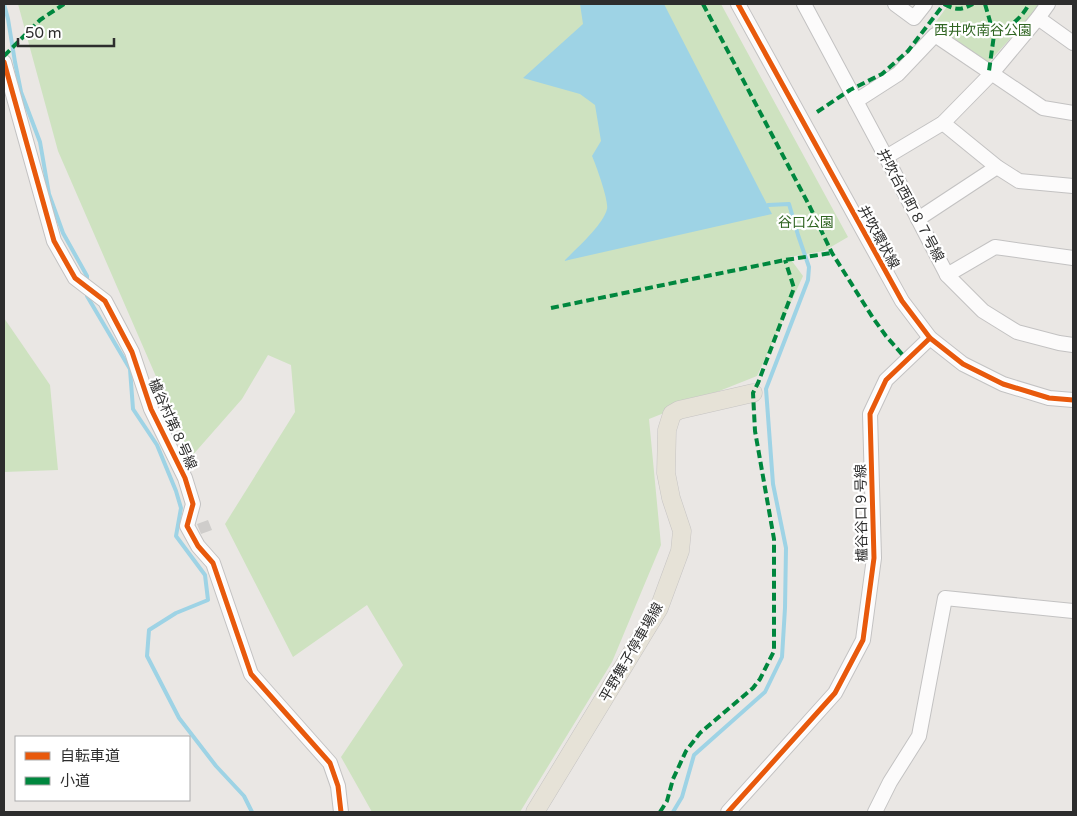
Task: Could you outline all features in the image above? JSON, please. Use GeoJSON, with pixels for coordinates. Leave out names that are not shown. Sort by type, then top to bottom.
{"type":"FeatureCollection","features":[{"type":"Feature","properties":{"kind":"main road","name":"平野舞子停車場線"},"geometry":{"type":"LineString","coordinates":[[536,812],[659,608],[680,551],[682,531],[666,473],[667,430],[672,414],[679,410],[753,393]]}},
{"type":"Feature","properties":{"kind":"street","name":"井吹環状線"},"geometry":{"type":"LineString","coordinates":[[738,4],[902,301],[930,338],[963,364],[1004,384],[1049,398],[1073,400]]}},
{"type":"Feature","properties":{"kind":"street","name":"井吹台西町８７号線"},"geometry":{"type":"LineString","coordinates":[[804,4],[947,275],[983,311],[1017,332],[1059,343],[1073,344]]}},
{"type":"Feature","properties":{"kind":"street"},"geometry":{"type":"LineString","coordinates":[[895,4],[914,18],[925,4]]}},
{"type":"Feature","properties":{"kind":"street"},"geometry":{"type":"LineString","coordinates":[[886,157],[943,123],[992,73],[1048,4]]}},
{"type":"Feature","properties":{"kind":"street"},"geometry":{"type":"LineString","coordinates":[[1038,18],[1073,43]]}},
{"type":"Feature","properties":{"kind":"street"},"geometry":{"type":"LineString","coordinates":[[856,101],[898,74],[935,35],[1043,108],[1073,113]]}},
{"type":"Feature","properties":{"kind":"street","name":"櫨谷村第８号線"},"geometry":{"type":"LineString","coordinates":[[4,62],[54,241],[74,278],[105,302],[132,352],[151,409],[185,478],[193,504],[187,526],[198,546],[213,563],[251,674],[330,764],[338,786],[341,812]]}},
{"type":"Feature","properties":{"kind":"street"},"geometry":{"type":"LineString","coordinates":[[943,123],[997,167],[1020,181],[1073,186]]}},
{"type":"Feature","properties":{"kind":"street"},"geometry":{"type":"LineString","coordinates":[[918,219],[997,167]]}},
{"type":"Feature","properties":{"kind":"street"},"geometry":{"type":"LineString","coordinates":[[947,275],[995,247],[1073,258]]}},
{"type":"Feature","properties":{"kind":"street","name":"櫨谷谷口９号線"},"geometry":{"type":"LineString","coordinates":[[728,812],[834,693],[863,640],[874,558],[870,414],[886,380],[930,338]]}},
{"type":"Feature","properties":{"kind":"street"},"geometry":{"type":"LineString","coordinates":[[875,812],[890,782],[919,736],[945,598],[1073,611]]}},
{"type":"Feature","properties":{"kind":"green space","name":"谷口公園"},"geometry":{"type":"Polygon","coordinates":[[[18,4],[721,4],[848,237],[824,251],[789,257],[803,276],[757,376],[649,419],[661,545],[612,662],[520,812],[372,812],[341,757],[403,665],[367,605],[293,657],[225,524],[295,412],[291,365],[268,355],[242,399],[191,457],[58,151],[18,4]]]}},
{"type":"Feature","properties":{"kind":"green space","name":"西井吹南谷公園"},"geometry":{"type":"Polygon","coordinates":[[[949,4],[1040,4],[987,64],[932,27],[949,4]]]}},
{"type":"Feature","properties":{"kind":"green space"},"geometry":{"type":"Polygon","coordinates":[[[4,318],[50,385],[58,470],[4,472],[4,318]]]}},
{"type":"Feature","properties":{"kind":"water"},"geometry":{"type":"Polygon","coordinates":[[[580,4],[664,4],[772,214],[564,261],[595,229],[607,209],[604,191],[592,156],[601,141],[595,105],[580,94],[523,78],[583,24],[580,4]]]}},
{"type":"Feature","properties":{"kind":"building"},"geometry":{"type":"Polygon","coordinates":[[[208,520],[212,530],[201,534],[197,524],[208,520]]]}},
{"type":"Feature","properties":{"kind":"waterway"},"geometry":{"type":"LineString","coordinates":[[4,4],[21,92],[40,142],[49,194],[63,233],[87,276],[87,282]]}},
{"type":"Feature","properties":{"kind":"waterway"},"geometry":{"type":"LineString","coordinates":[[673,812],[682,797],[694,755],[765,692],[782,657],[786,548],[773,484],[766,389],[808,280],[809,267],[789,204],[768,205]]}},
{"type":"Feature","properties":{"kind":"waterway"},"geometry":{"type":"LineString","coordinates":[[87,291],[87,296],[130,369],[133,409],[157,445],[176,491],[181,508],[176,536],[205,575],[208,600],[176,613],[149,630],[147,656],[179,718],[216,766],[244,796],[252,812]]}},
{"type":"Feature","properties":{"kind":"marked path"},"geometry":{"type":"LineString","coordinates":[[4,56],[40,20],[64,4]]}},
{"type":"Feature","properties":{"kind":"marked path"},"geometry":{"type":"LineString","coordinates":[[703,4],[809,205],[832,253],[873,318],[907,360]]}},
{"type":"Feature","properties":{"kind":"marked path"},"geometry":{"type":"LineString","coordinates":[[944,4],[959,9],[973,4]]}},
{"type":"Feature","properties":{"kind":"marked path"},"geometry":{"type":"LineString","coordinates":[[817,112],[850,90],[882,74],[908,51],[944,4]]}},
{"type":"Feature","properties":{"kind":"marked path"},"geometry":{"type":"LineString","coordinates":[[985,4],[994,35],[989,71]]}},
{"type":"Feature","properties":{"kind":"marked path"},"geometry":{"type":"LineString","coordinates":[[994,35],[1014,22],[1029,4]]}},
{"type":"Feature","properties":{"kind":"marked path"},"geometry":{"type":"LineString","coordinates":[[551,308],[785,260],[832,253]]}},
{"type":"Feature","properties":{"kind":"marked path"},"geometry":{"type":"LineString","coordinates":[[660,812],[667,801],[673,779],[686,751],[700,733],[753,688],[760,679],[774,651],[774,539],[755,431],[753,393],[794,288],[785,260]]}},
{"type":"Feature","properties":{"kind":"cycle path"},"geometry":{"type":"LineString","coordinates":[[738,4],[902,301],[930,338],[963,364],[1003,384],[1049,398],[1073,400]]}},
{"type":"Feature","properties":{"kind":"cycle path"},"geometry":{"type":"LineString","coordinates":[[4,62],[54,241],[75,278],[105,301],[132,352],[151,409],[185,478],[193,504],[187,526],[198,546],[213,563],[251,674],[330,763],[338,786],[341,812]]}},
{"type":"Feature","properties":{"kind":"cycle path"},"geometry":{"type":"LineString","coordinates":[[728,812],[835,693],[863,640],[874,558],[870,414],[886,380],[930,338]]}}]}
